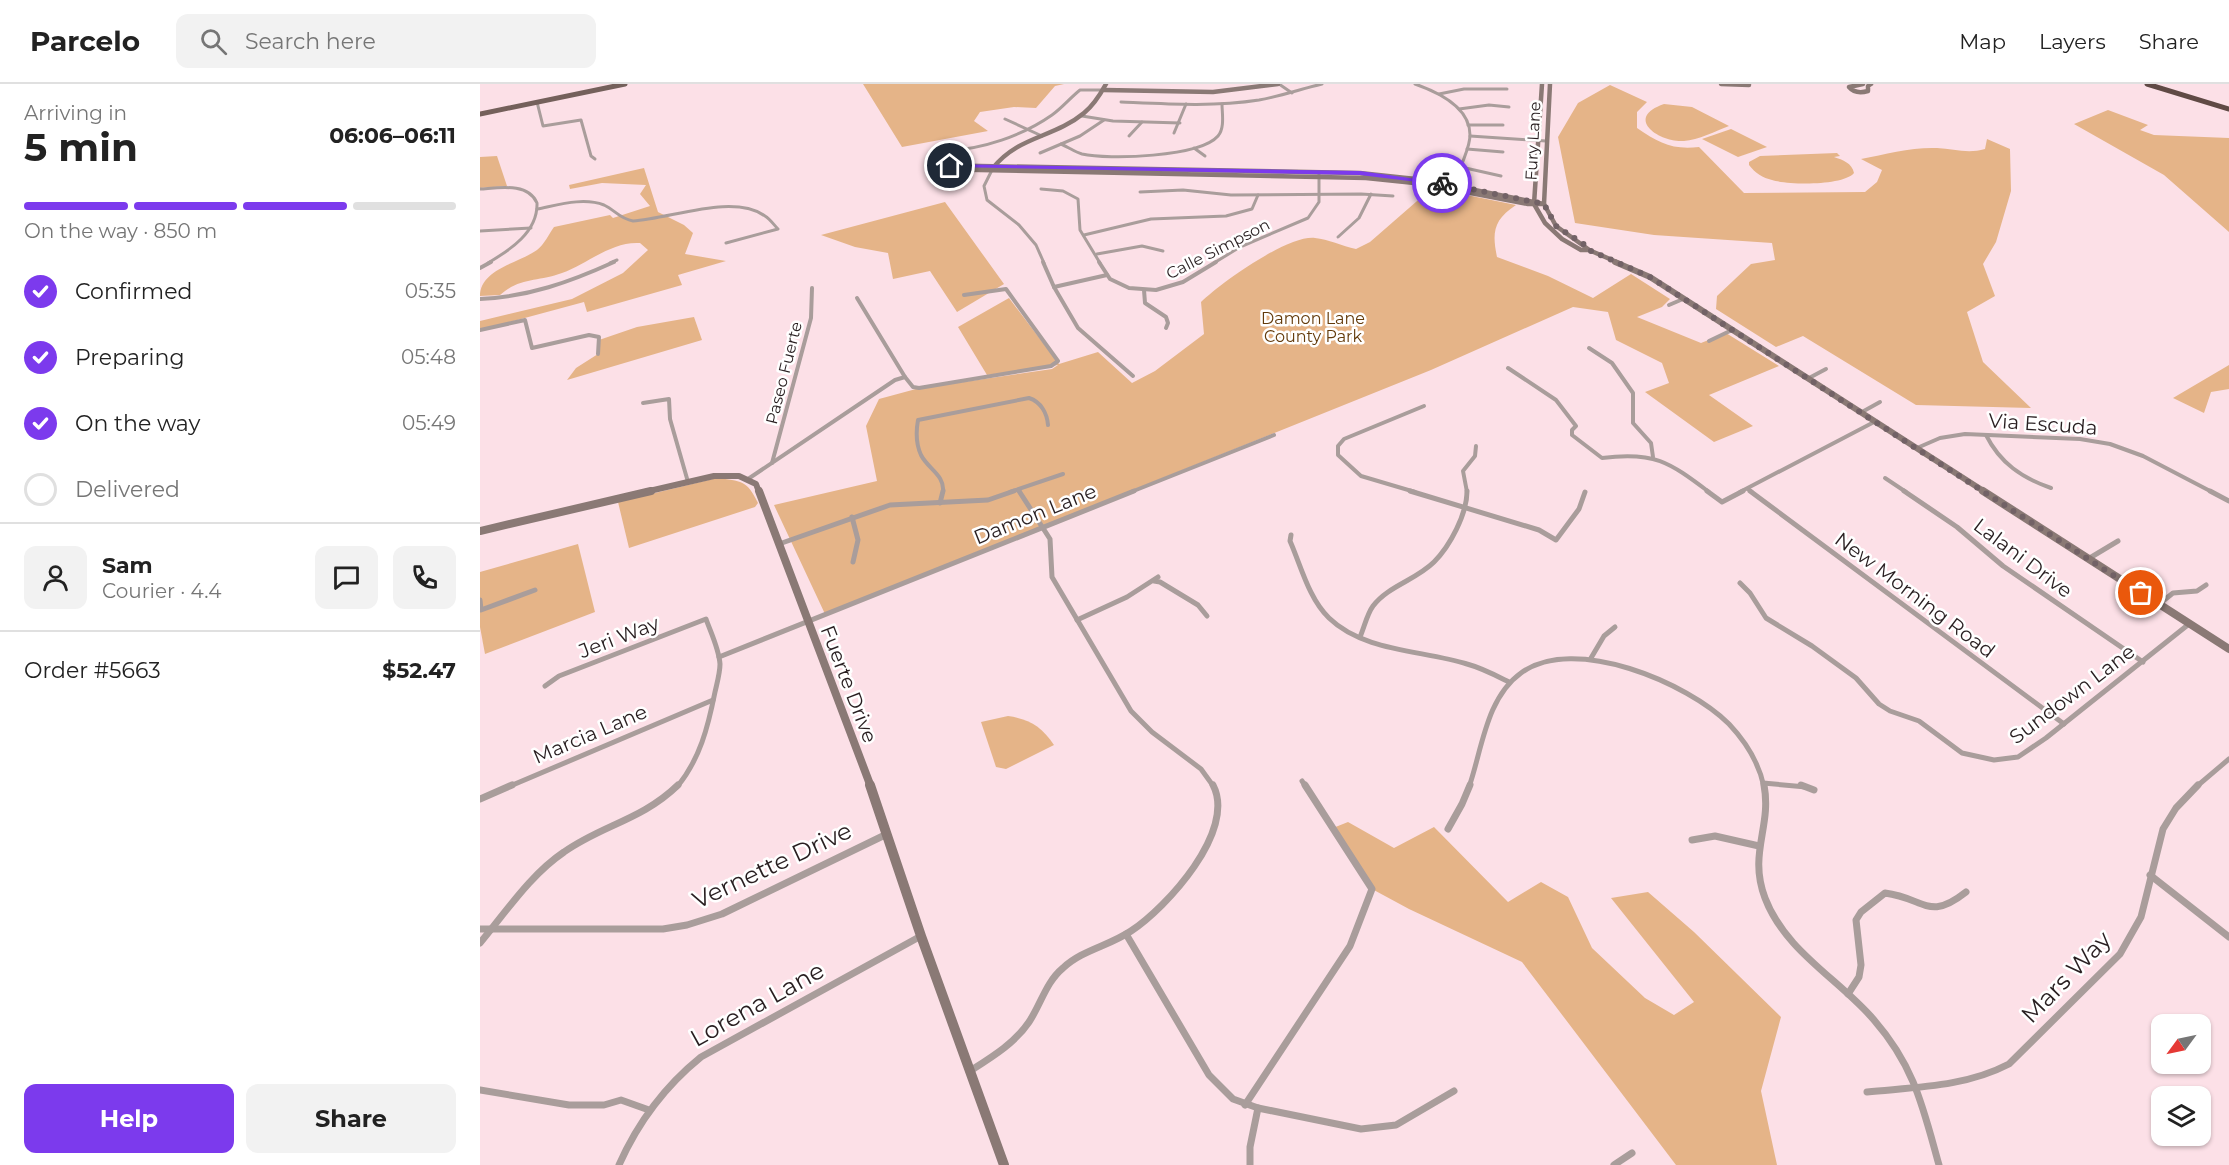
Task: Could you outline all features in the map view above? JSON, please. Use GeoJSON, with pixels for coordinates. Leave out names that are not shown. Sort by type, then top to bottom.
{"type":"FeatureCollection","features":[{"type":"Feature","properties":{"kind":"highway"},"geometry":{"type":"LineString","coordinates":[[2147,84],[2229,108]]}},
{"type":"Feature","properties":{"kind":"highway"},"geometry":{"type":"LineString","coordinates":[[2156,85],[2187,98]]}},
{"type":"Feature","properties":{"kind":"main road"},"geometry":{"type":"LineString","coordinates":[[480,114],[625,84]]}},
{"type":"Feature","properties":{"kind":"street"},"geometry":{"type":"LineString","coordinates":[[1106,84],[1104,90],[1082,116],[1008,152],[993,168],[984,186],[985,197],[993,207],[1018,225],[1036,245],[1054,287],[1078,328],[1133,376]]}},
{"type":"Feature","properties":{"kind":"street"},"geometry":{"type":"LineString","coordinates":[[946,151],[977,148],[1025,128],[1054,114],[1078,92],[1085,89],[1195,94],[1279,84],[1292,93]]}},
{"type":"Feature","properties":{"kind":"street"},"geometry":{"type":"LineString","coordinates":[[1121,102],[1222,104],[1248,102],[1322,84]]}},
{"type":"Feature","properties":{"kind":"street"},"geometry":{"type":"LineString","coordinates":[[1415,84],[1439,94],[1459,109],[1468,125],[1470,136],[1461,167],[1501,176]]}},
{"type":"Feature","properties":{"kind":"street","name":"Fury Lane"},"geometry":{"type":"LineString","coordinates":[[1542,84],[1534,203],[1545,222],[1562,239],[1581,250],[1589,250],[1650,277],[2229,649]]}},
{"type":"Feature","properties":{"kind":"street","name":"Fury Lane"},"geometry":{"type":"LineString","coordinates":[[1550,84],[1545,141],[1544,204],[1556,226],[1588,247],[1589,250]]}},
{"type":"Feature","properties":{"kind":"street"},"geometry":{"type":"LineString","coordinates":[[1721,84],[1749,85],[1737,84]]}},
{"type":"Feature","properties":{"kind":"street"},"geometry":{"type":"LineString","coordinates":[[1863,84],[1849,87],[1855,91],[1864,92],[1868,91],[1870,84]]}},
{"type":"Feature","properties":{"kind":"street"},"geometry":{"type":"LineString","coordinates":[[1439,94],[1460,89],[1507,89]]}},
{"type":"Feature","properties":{"kind":"street"},"geometry":{"type":"LineString","coordinates":[[1145,103],[1152,92]]}},
{"type":"Feature","properties":{"kind":"street"},"geometry":{"type":"LineString","coordinates":[[537,102],[543,126],[581,120],[591,156],[595,159]]}},
{"type":"Feature","properties":{"kind":"street"},"geometry":{"type":"LineString","coordinates":[[1174,133],[1186,104]]}},
{"type":"Feature","properties":{"kind":"street"},"geometry":{"type":"LineString","coordinates":[[1061,144],[1079,153],[1094,154],[1163,154],[1194,148],[1220,134],[1222,104]]}},
{"type":"Feature","properties":{"kind":"street"},"geometry":{"type":"LineString","coordinates":[[1459,109],[1492,105],[1509,107]]}},
{"type":"Feature","properties":{"kind":"street"},"geometry":{"type":"LineString","coordinates":[[1082,116],[1104,120],[1180,123]]}},
{"type":"Feature","properties":{"kind":"street"},"geometry":{"type":"LineString","coordinates":[[1005,119],[1042,136]]}},
{"type":"Feature","properties":{"kind":"street"},"geometry":{"type":"LineString","coordinates":[[1040,153],[1089,131],[1104,120]]}},
{"type":"Feature","properties":{"kind":"street"},"geometry":{"type":"LineString","coordinates":[[1129,136],[1142,122]]}},
{"type":"Feature","properties":{"kind":"street"},"geometry":{"type":"LineString","coordinates":[[1468,125],[1503,125]]}},
{"type":"Feature","properties":{"kind":"street"},"geometry":{"type":"LineString","coordinates":[[1470,136],[1545,141]]}},
{"type":"Feature","properties":{"kind":"street"},"geometry":{"type":"LineString","coordinates":[[1194,148],[1205,156]]}},
{"type":"Feature","properties":{"kind":"street"},"geometry":{"type":"LineString","coordinates":[[1467,149],[1503,152]]}},
{"type":"Feature","properties":{"kind":"street"},"geometry":{"type":"LineString","coordinates":[[993,168],[929,169],[930,165],[993,168],[1360,173],[1425,180],[1544,204]]}},
{"type":"Feature","properties":{"kind":"street"},"geometry":{"type":"LineString","coordinates":[[1319,174],[1319,194]]}},
{"type":"Feature","properties":{"kind":"street"},"geometry":{"type":"LineString","coordinates":[[480,189],[522,190],[534,195],[537,200],[537,209],[531,228],[515,246],[480,268]]}},
{"type":"Feature","properties":{"kind":"street"},"geometry":{"type":"LineString","coordinates":[[1041,189],[1063,191],[1076,197],[1080,203],[1079,226],[1107,275],[1054,287]]}},
{"type":"Feature","properties":{"kind":"street"},"geometry":{"type":"LineString","coordinates":[[1140,192],[1183,190],[1258,195],[1371,194],[1393,196]]}},
{"type":"Feature","properties":{"kind":"street","name":"Calle Simpson"},"geometry":{"type":"LineString","coordinates":[[1107,275],[1120,285],[1144,290],[1161,290],[1179,284],[1240,248],[1301,222],[1317,207],[1319,194]]}},
{"type":"Feature","properties":{"kind":"street"},"geometry":{"type":"LineString","coordinates":[[1338,237],[1357,222],[1364,213],[1371,194]]}},
{"type":"Feature","properties":{"kind":"street"},"geometry":{"type":"LineString","coordinates":[[1084,235],[1151,219],[1237,215],[1252,209],[1258,195]]}},
{"type":"Feature","properties":{"kind":"street"},"geometry":{"type":"LineString","coordinates":[[537,209],[570,203],[595,203],[607,206],[621,219],[639,221],[711,208],[739,208],[763,215],[778,229],[726,243]]}},
{"type":"Feature","properties":{"kind":"street"},"geometry":{"type":"LineString","coordinates":[[480,231],[531,228]]}},
{"type":"Feature","properties":{"kind":"street"},"geometry":{"type":"LineString","coordinates":[[1097,254],[1138,246],[1151,246],[1163,251]]}},
{"type":"Feature","properties":{"kind":"street"},"geometry":{"type":"LineString","coordinates":[[480,299],[512,297],[544,291],[617,260]]}},
{"type":"Feature","properties":{"kind":"street","name":"Paseo Fuerte"},"geometry":{"type":"LineString","coordinates":[[772,463],[810,318],[812,288]]}},
{"type":"Feature","properties":{"kind":"street"},"geometry":{"type":"LineString","coordinates":[[857,298],[904,377],[913,387],[919,388],[1051,366],[1058,361],[1006,288],[964,295]]}},
{"type":"Feature","properties":{"kind":"street"},"geometry":{"type":"LineString","coordinates":[[1144,290],[1145,303],[1166,317],[1168,323],[1166,328]]}},
{"type":"Feature","properties":{"kind":"street"},"geometry":{"type":"LineString","coordinates":[[1669,305],[1683,299]]}},
{"type":"Feature","properties":{"kind":"street"},"geometry":{"type":"LineString","coordinates":[[480,330],[525,320],[532,348],[590,335],[598,337],[598,354]]}},
{"type":"Feature","properties":{"kind":"street"},"geometry":{"type":"LineString","coordinates":[[1709,341],[1732,330]]}},
{"type":"Feature","properties":{"kind":"street"},"geometry":{"type":"LineString","coordinates":[[1589,348],[1612,363],[1633,393],[1634,425],[1651,443],[1653,457]]}},
{"type":"Feature","properties":{"kind":"street"},"geometry":{"type":"LineString","coordinates":[[1508,368],[1553,398],[1572,418],[1576,426],[1572,430],[1572,435],[1602,458],[1626,454],[1667,461],[1722,502],[1876,421]]}},
{"type":"Feature","properties":{"kind":"street"},"geometry":{"type":"LineString","coordinates":[[1809,378],[1826,369]]}},
{"type":"Feature","properties":{"kind":"street"},"geometry":{"type":"LineString","coordinates":[[480,531],[721,475],[748,479],[895,380],[904,377]]}},
{"type":"Feature","properties":{"kind":"street"},"geometry":{"type":"LineString","coordinates":[[940,503],[944,485],[939,474],[921,456],[918,420],[1029,398],[1037,400],[1048,418],[1048,425]]}},
{"type":"Feature","properties":{"kind":"street"},"geometry":{"type":"LineString","coordinates":[[643,403],[669,399],[670,419],[688,482]]}},
{"type":"Feature","properties":{"kind":"street"},"geometry":{"type":"LineString","coordinates":[[1862,412],[1880,402]]}},
{"type":"Feature","properties":{"kind":"street"},"geometry":{"type":"LineString","coordinates":[[1424,406],[1347,437],[1336,451],[1361,476],[1539,530],[1556,540],[1579,509],[1585,492]]}},
{"type":"Feature","properties":{"kind":"street","name":"Damon Lane"},"geometry":{"type":"LineString","coordinates":[[807,621],[1274,435]]}},
{"type":"Feature","properties":{"kind":"street","name":"Via Escuda"},"geometry":{"type":"LineString","coordinates":[[1917,448],[1928,441],[1948,435],[2080,439],[2110,444],[2143,456],[2229,501]]}},
{"type":"Feature","properties":{"kind":"street"},"geometry":{"type":"LineString","coordinates":[[1986,435],[1993,451],[2004,463],[2038,485],[2051,488]]}},
{"type":"Feature","properties":{"kind":"street"},"geometry":{"type":"LineString","coordinates":[[1360,637],[1372,607],[1381,598],[1433,563],[1454,533],[1464,507],[1467,489],[1463,471],[1474,456],[1476,446]]}},
{"type":"Feature","properties":{"kind":"street"},"geometry":{"type":"LineString","coordinates":[[779,544],[890,505],[988,500],[1063,474]]}},
{"type":"Feature","properties":{"kind":"street","name":"Lalani Drive"},"geometry":{"type":"LineString","coordinates":[[1885,478],[1950,522],[2003,566],[2143,662]]}},
{"type":"Feature","properties":{"kind":"street","name":"Fuerte Drive"},"geometry":{"type":"LineString","coordinates":[[748,479],[758,487],[888,833],[921,936],[1004,1165]]}},
{"type":"Feature","properties":{"kind":"street","name":"New Morning Road"},"geometry":{"type":"LineString","coordinates":[[1748,489],[2064,724]]}},
{"type":"Feature","properties":{"kind":"street"},"geometry":{"type":"LineString","coordinates":[[969,1072],[1016,1038],[1030,1022],[1049,984],[1066,965],[1126,934],[1165,903],[1197,860],[1215,828],[1218,799],[1208,777],[1184,756],[1156,738],[1135,717],[1052,577],[1051,543],[1018,490]]}},
{"type":"Feature","properties":{"kind":"street"},"geometry":{"type":"LineString","coordinates":[[852,517],[859,537],[858,550],[853,562]]}},
{"type":"Feature","properties":{"kind":"street"},"geometry":{"type":"LineString","coordinates":[[1290,535],[1290,541],[1299,562],[1323,610],[1341,628],[1360,637],[1485,668],[1509,682]]}},
{"type":"Feature","properties":{"kind":"street"},"geometry":{"type":"LineString","coordinates":[[2088,559],[2118,542]]}},
{"type":"Feature","properties":{"kind":"street"},"geometry":{"type":"LineString","coordinates":[[1077,620],[1127,597],[1156,579],[1198,605],[1207,616]]}},
{"type":"Feature","properties":{"kind":"street","name":"Sundown Lane"},"geometry":{"type":"LineString","coordinates":[[1740,583],[1750,593],[1766,618],[1812,646],[1856,678],[1879,704],[1890,711],[1919,722],[1962,753],[1994,760],[2018,757],[2064,724],[2189,624]]}},
{"type":"Feature","properties":{"kind":"street"},"geometry":{"type":"LineString","coordinates":[[2158,605],[2173,593],[2197,591],[2206,585]]}},
{"type":"Feature","properties":{"kind":"street"},"geometry":{"type":"LineString","coordinates":[[480,600],[481,610],[535,590]]}},
{"type":"Feature","properties":{"kind":"street","name":"Jeri Way"},"geometry":{"type":"LineString","coordinates":[[545,686],[559,676],[706,619],[719,657]]}},
{"type":"Feature","properties":{"kind":"street"},"geometry":{"type":"LineString","coordinates":[[480,943],[553,859],[578,843],[641,814],[676,788],[688,774],[700,754],[720,667],[719,657],[807,621]]}},
{"type":"Feature","properties":{"kind":"street"},"geometry":{"type":"LineString","coordinates":[[1591,658],[1604,636],[1615,627]]}},
{"type":"Feature","properties":{"kind":"street"},"geometry":{"type":"LineString","coordinates":[[1448,830],[1466,800],[1496,705],[1509,682],[1525,670],[1549,660],[1591,658],[1667,683],[1705,704],[1723,718],[1745,744],[1756,763],[1763,783],[1766,809],[1757,871],[1763,894],[1774,916],[1798,949],[1848,994],[1886,1034],[1916,1086],[1939,1165]]}},
{"type":"Feature","properties":{"kind":"street","name":"Marcia Lane"},"geometry":{"type":"LineString","coordinates":[[480,799],[713,700]]}},
{"type":"Feature","properties":{"kind":"street","name":"Mars Way"},"geometry":{"type":"LineString","coordinates":[[1867,1092],[1971,1080],[2009,1064],[2120,954],[2141,917],[2150,875],[2163,828],[2168,819],[2179,804],[2229,759]]}},
{"type":"Feature","properties":{"kind":"street"},"geometry":{"type":"LineString","coordinates":[[1245,1105],[1350,946],[1372,889],[1302,781]]}},
{"type":"Feature","properties":{"kind":"street"},"geometry":{"type":"LineString","coordinates":[[1763,783],[1800,785],[1814,790]]}},
{"type":"Feature","properties":{"kind":"street","name":"Vernette Drive"},"geometry":{"type":"LineString","coordinates":[[491,930],[663,929],[687,925],[733,909],[888,833]]}},
{"type":"Feature","properties":{"kind":"street"},"geometry":{"type":"LineString","coordinates":[[1692,840],[1715,836],[1759,846]]}},
{"type":"Feature","properties":{"kind":"street"},"geometry":{"type":"LineString","coordinates":[[2150,875],[2229,937]]}},
{"type":"Feature","properties":{"kind":"street"},"geometry":{"type":"LineString","coordinates":[[1848,994],[1859,977],[1861,965],[1856,920],[1861,912],[1885,893],[1908,897],[1921,904],[1941,909],[1950,906],[1966,892]]}},
{"type":"Feature","properties":{"kind":"street"},"geometry":{"type":"LineString","coordinates":[[480,929],[491,930]]}},
{"type":"Feature","properties":{"kind":"street"},"geometry":{"type":"LineString","coordinates":[[1126,934],[1209,1075],[1224,1092],[1245,1105],[1361,1129],[1396,1125],[1454,1091]]}},
{"type":"Feature","properties":{"kind":"street","name":"Lorena Lane"},"geometry":{"type":"LineString","coordinates":[[619,1165],[631,1137],[649,1110],[681,1073],[711,1050],[921,936]]}},
{"type":"Feature","properties":{"kind":"street"},"geometry":{"type":"LineString","coordinates":[[480,1090],[549,1103],[605,1106],[621,1100],[649,1110]]}},
{"type":"Feature","properties":{"kind":"street"},"geometry":{"type":"LineString","coordinates":[[1250,1165],[1250,1147],[1258,1108]]}},
{"type":"Feature","properties":{"kind":"street"},"geometry":{"type":"LineString","coordinates":[[1614,1165],[1632,1153]]}},
{"type":"Feature","properties":{"kind":"green space"},"geometry":{"type":"Polygon","coordinates":[[[863,84],[1064,84],[1055,86],[1036,108],[1014,107],[980,112],[974,121],[988,131],[902,147],[863,84]]]}},
{"type":"Feature","properties":{"kind":"green space"},"geometry":{"type":"Polygon","coordinates":[[[1610,85],[1647,102],[1637,112],[1637,128],[1666,144],[1699,147],[1744,193],[1865,192],[1877,182],[1882,170],[1861,159],[1918,149],[1979,150],[1985,149],[1987,139],[2010,149],[2011,191],[1996,242],[1983,264],[1995,296],[1967,312],[1983,362],[2031,408],[1916,405],[1803,336],[1776,347],[1716,309],[1717,296],[1751,264],[1775,260],[1772,243],[1654,235],[1575,223],[1558,137],[1578,103],[1610,85]]]}},
{"type":"Feature","properties":{"kind":"green space"},"geometry":{"type":"Polygon","coordinates":[[[1664,104],[1692,107],[1729,126],[1684,141],[1665,138],[1656,134],[1646,122],[1646,116],[1652,110],[1664,104]]]}},
{"type":"Feature","properties":{"kind":"green space"},"geometry":{"type":"Polygon","coordinates":[[[2108,110],[2148,125],[2140,130],[2154,135],[2229,138],[2229,232],[2164,175],[2074,124],[2108,110]]]}},
{"type":"Feature","properties":{"kind":"green space"},"geometry":{"type":"Polygon","coordinates":[[[1731,129],[1767,147],[1738,157],[1702,139],[1731,129]]]}},
{"type":"Feature","properties":{"kind":"green space"},"geometry":{"type":"Polygon","coordinates":[[[1837,153],[1840,156],[1834,157],[1849,164],[1854,173],[1839,180],[1827,182],[1780,182],[1759,175],[1749,165],[1749,162],[1760,156],[1837,153]]]}},
{"type":"Feature","properties":{"kind":"green space"},"geometry":{"type":"Polygon","coordinates":[[[497,156],[507,186],[480,188],[480,157],[497,156]]]}},
{"type":"Feature","properties":{"kind":"green space"},"geometry":{"type":"Polygon","coordinates":[[[644,168],[658,212],[684,225],[693,233],[685,254],[726,261],[678,275],[682,285],[587,312],[584,302],[480,330],[480,321],[572,299],[623,273],[648,250],[640,243],[629,243],[609,249],[562,273],[515,285],[500,295],[480,296],[486,279],[537,250],[554,227],[610,215],[613,218],[650,206],[640,194],[646,185],[602,183],[570,189],[569,185],[644,168]]]}},
{"type":"Feature","properties":{"kind":"green space","name":"Damon Lane County Park"},"geometry":{"type":"Polygon","coordinates":[[[1432,188],[1516,205],[1503,216],[1496,228],[1497,257],[1548,276],[1593,298],[1631,274],[1670,299],[1662,307],[1637,317],[1701,343],[1726,333],[1779,366],[1709,395],[1753,426],[1714,442],[1645,392],[1669,383],[1662,363],[1616,340],[1608,312],[1573,307],[1431,370],[825,614],[774,505],[877,481],[866,426],[879,399],[916,389],[1052,369],[1058,365],[987,375],[958,327],[1009,298],[1059,364],[1098,352],[1132,383],[1155,371],[1204,334],[1201,302],[1255,262],[1288,244],[1303,239],[1315,238],[1356,249],[1370,242],[1432,188]]]}},
{"type":"Feature","properties":{"kind":"green space"},"geometry":{"type":"Polygon","coordinates":[[[945,202],[1004,284],[957,312],[930,271],[893,279],[888,253],[855,247],[821,235],[945,202]]]}},
{"type":"Feature","properties":{"kind":"green space"},"geometry":{"type":"Polygon","coordinates":[[[694,317],[702,340],[567,380],[576,368],[598,354],[599,340],[637,327],[694,317]]]}},
{"type":"Feature","properties":{"kind":"green space"},"geometry":{"type":"Polygon","coordinates":[[[2229,365],[2229,389],[2211,392],[2204,413],[2173,398],[2229,365]]]}},
{"type":"Feature","properties":{"kind":"green space"},"geometry":{"type":"Polygon","coordinates":[[[717,478],[732,480],[747,486],[758,503],[755,507],[629,548],[618,502],[717,478]]]}},
{"type":"Feature","properties":{"kind":"green space"},"geometry":{"type":"Polygon","coordinates":[[[578,544],[595,612],[485,654],[480,627],[480,572],[578,544]]]}},
{"type":"Feature","properties":{"kind":"green space"},"geometry":{"type":"Polygon","coordinates":[[[1008,716],[1023,719],[1035,725],[1054,745],[1006,769],[996,767],[981,722],[1008,716]]]}},
{"type":"Feature","properties":{"kind":"green space"},"geometry":{"type":"Polygon","coordinates":[[[1348,822],[1394,848],[1434,827],[1508,902],[1541,882],[1568,897],[1592,948],[1645,998],[1674,1015],[1694,1002],[1611,898],[1648,892],[1694,932],[1781,1017],[1761,1091],[1777,1165],[1676,1165],[1522,962],[1372,889],[1333,828],[1348,822]]]}},
{"type":"Feature","properties":{"kind":"way so far"},"geometry":{"type":"LineString","coordinates":[[1442,183],[1544,204],[1556,226],[1588,247],[1589,250],[1650,277],[1812,379],[2141,593]]}},
{"type":"Feature","properties":{"kind":"route"},"geometry":{"type":"LineString","coordinates":[[950,166],[1360,173],[1442,183]]}}]}
